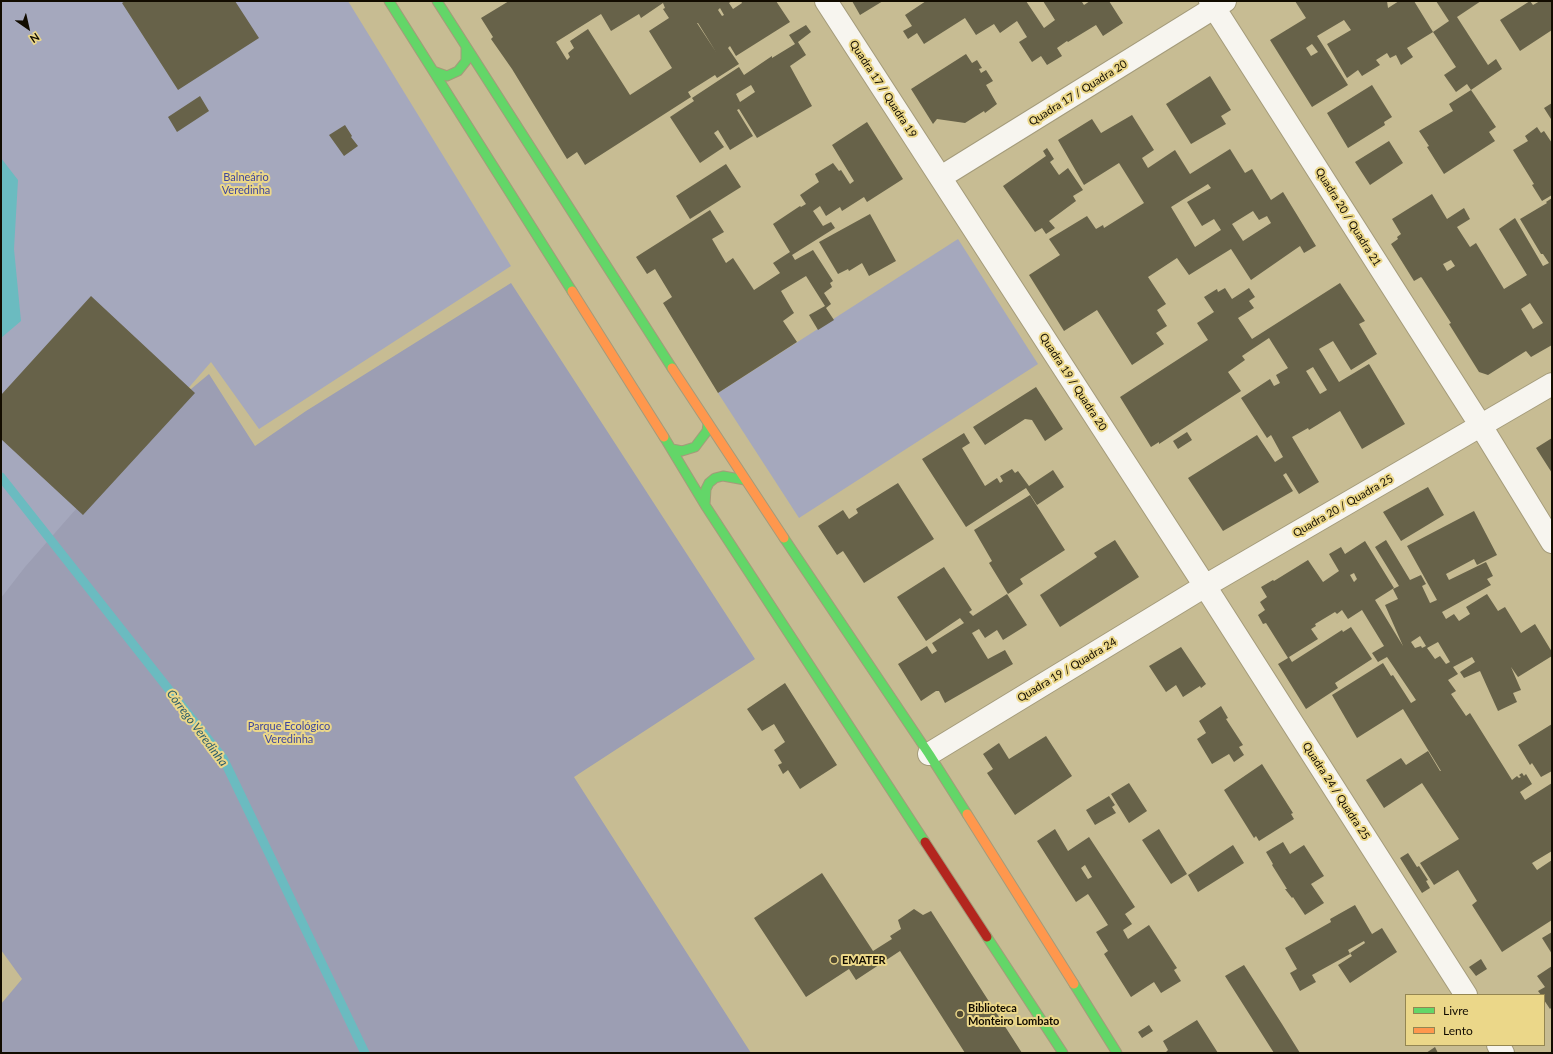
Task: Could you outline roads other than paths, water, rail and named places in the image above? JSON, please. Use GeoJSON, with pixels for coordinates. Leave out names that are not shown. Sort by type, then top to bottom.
{"type":"FeatureCollection","features":[{"type":"Feature","properties":{"kind":"street"},"geometry":{"type":"LineString","coordinates":[[389,1],[706,505],[1063,1053]]}},
{"type":"Feature","properties":{"kind":"street"},"geometry":{"type":"LineString","coordinates":[[437,1],[708,424],[928,754],[1117,1053]]}},
{"type":"Feature","properties":{"kind":"street","name":"Quadra 17 / Quadra 19"},"geometry":{"type":"LineString","coordinates":[[826,1],[941,177]]}},
{"type":"Feature","properties":{"kind":"street","name":"Quadra 17 / Quadra 20"},"geometry":{"type":"LineString","coordinates":[[941,177],[1217,3]]}},
{"type":"Feature","properties":{"kind":"street","name":"Quadra 20 / Quadra 21"},"geometry":{"type":"LineString","coordinates":[[1217,3],[1552,542]]}},
{"type":"Feature","properties":{"kind":"street"},"geometry":{"type":"LineString","coordinates":[[433,71],[446,76],[458,71],[466,61],[466,47]]}},
{"type":"Feature","properties":{"kind":"street","name":"Quadra 19 / Quadra 20"},"geometry":{"type":"LineString","coordinates":[[941,177],[1205,586]]}},
{"type":"Feature","properties":{"kind":"street","name":"Quadra 20 / Quadra 25"},"geometry":{"type":"LineString","coordinates":[[1205,586],[1552,384]]}},
{"type":"Feature","properties":{"kind":"street"},"geometry":{"type":"LineString","coordinates":[[672,449],[682,451],[695,447],[704,437],[708,424]]}},
{"type":"Feature","properties":{"kind":"street"},"geometry":{"type":"LineString","coordinates":[[706,505],[706,489],[709,483],[715,478],[723,476],[745,480]]}},
{"type":"Feature","properties":{"kind":"street","name":"Quadra 19 / Quadra 24"},"geometry":{"type":"LineString","coordinates":[[928,754],[1205,586]]}},
{"type":"Feature","properties":{"kind":"street","name":"Quadra 24 / Quadra 25"},"geometry":{"type":"LineString","coordinates":[[1205,586],[1465,994]]}},
{"type":"Feature","properties":{"kind":"water"},"geometry":{"type":"Polygon","coordinates":[[[1,158],[18,180],[14,249],[21,321],[1,338],[1,158]]]}},
{"type":"Feature","properties":{"kind":"waterway","name":"Córrego Veredinha"},"geometry":{"type":"LineString","coordinates":[[1,477],[223,758],[365,1053]]}},
{"type":"Feature","properties":{"kind":"place","name":"EMATER"},"geometry":{"type":"Point","coordinates":[834,960]}},
{"type":"Feature","properties":{"kind":"place","name":"Biblioteca Monteiro Lombato"},"geometry":{"type":"Point","coordinates":[960,1014]}},
{"type":"Feature","properties":{"kind":"park label","name":"Balneário Veredinha"},"geometry":{"type":"Point","coordinates":[246,183]}},
{"type":"Feature","properties":{"kind":"park label","name":"Parque Ecológico Veredinha"},"geometry":{"type":"Point","coordinates":[289,732]}}]}
